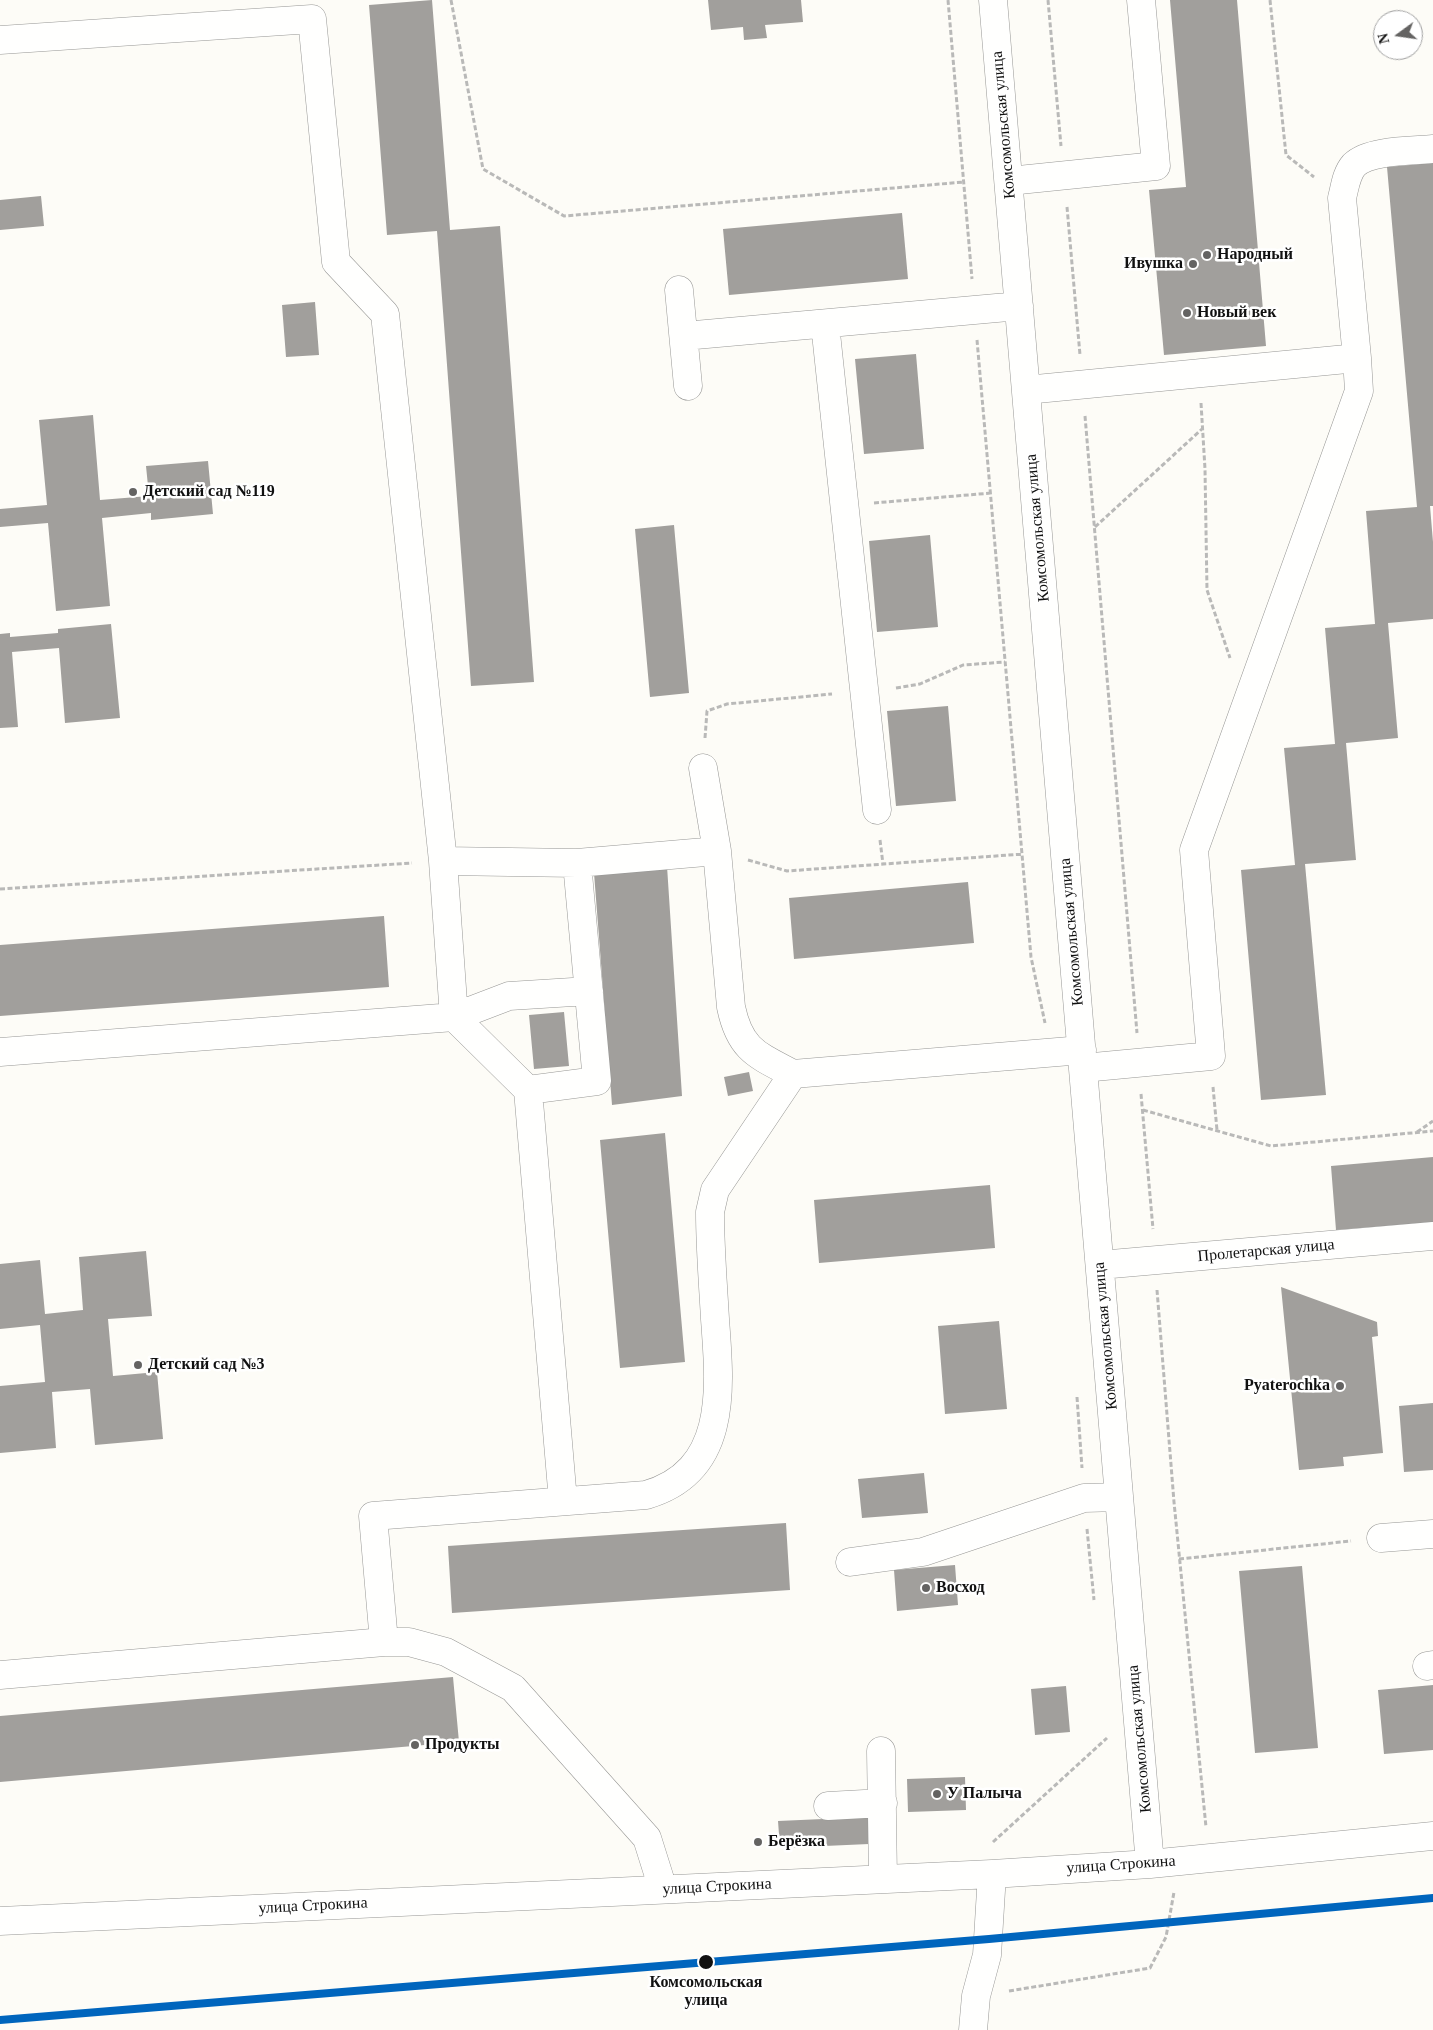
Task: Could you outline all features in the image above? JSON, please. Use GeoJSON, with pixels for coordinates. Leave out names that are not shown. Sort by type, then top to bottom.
{"type":"FeatureCollection","features":[{"type":"Feature","properties":{"kind":"street","name":"Комсомольская улица"},"geometry":{"type":"LineString","coordinates":[[994,0],[1150,1864]]}},
{"type":"Feature","properties":{"kind":"street"},"geometry":{"type":"LineString","coordinates":[[1009,181],[1156,166],[1141,0]]}},
{"type":"Feature","properties":{"kind":"street"},"geometry":{"type":"LineString","coordinates":[[0,40],[312,19],[336,262],[385,314],[443,861],[454,1017],[528,1090],[563,1501]]}},
{"type":"Feature","properties":{"kind":"street"},"geometry":{"type":"LineString","coordinates":[[703,768],[717,851],[731,1007],[735,1028],[744,1042],[757,1055],[793,1074],[1052,1052],[1083,1059],[1139,1063],[1211,1056],[1194,850],[1358,391],[1357,358],[1342,198],[1347,176],[1353,166],[1361,160],[1376,155],[1433,149]]}},
{"type":"Feature","properties":{"kind":"street"},"geometry":{"type":"LineString","coordinates":[[679,290],[688,386]]}},
{"type":"Feature","properties":{"kind":"street"},"geometry":{"type":"LineString","coordinates":[[684,336],[975,312],[1019,306]]}},
{"type":"Feature","properties":{"kind":"street"},"geometry":{"type":"LineString","coordinates":[[824,324],[846,506],[878,810]]}},
{"type":"Feature","properties":{"kind":"street"},"geometry":{"type":"LineString","coordinates":[[1026,390],[1357,358]]}},
{"type":"Feature","properties":{"kind":"street"},"geometry":{"type":"LineString","coordinates":[[443,861],[577,863],[717,851]]}},
{"type":"Feature","properties":{"kind":"street"},"geometry":{"type":"LineString","coordinates":[[528,1090],[597,1081],[577,863]]}},
{"type":"Feature","properties":{"kind":"street"},"geometry":{"type":"LineString","coordinates":[[0,1052],[454,1017],[509,996],[589,991]]}},
{"type":"Feature","properties":{"kind":"street"},"geometry":{"type":"LineString","coordinates":[[384,1642],[373,1516],[646,1495],[665,1489],[696,1463],[708,1444],[720,1384],[710,1212],[715,1190],[793,1074]]}},
{"type":"Feature","properties":{"kind":"street","name":"Пролетарская улица"},"geometry":{"type":"LineString","coordinates":[[1100,1265],[1433,1236]]}},
{"type":"Feature","properties":{"kind":"street"},"geometry":{"type":"LineString","coordinates":[[850,1562],[924,1552],[1084,1498],[1119,1496]]}},
{"type":"Feature","properties":{"kind":"street"},"geometry":{"type":"LineString","coordinates":[[1382,1538],[1433,1534]]}},
{"type":"Feature","properties":{"kind":"street"},"geometry":{"type":"LineString","coordinates":[[0,1675],[384,1642],[409,1642],[446,1652],[513,1688],[647,1838],[663,1890]]}},
{"type":"Feature","properties":{"kind":"street"},"geometry":{"type":"LineString","coordinates":[[881,1751],[883,1879]]}},
{"type":"Feature","properties":{"kind":"street"},"geometry":{"type":"LineString","coordinates":[[828,1806],[883,1803]]}},
{"type":"Feature","properties":{"kind":"street","name":"улица Строкина"},"geometry":{"type":"LineString","coordinates":[[0,1921],[992,1874],[1150,1864],[1433,1836]]}},
{"type":"Feature","properties":{"kind":"street"},"geometry":{"type":"LineString","coordinates":[[973,2030],[976,1996],[987,1955],[992,1874]]}},
{"type":"Feature","properties":{"kind":"path"},"geometry":{"type":"LineString","coordinates":[[451,0],[483,168],[564,216],[964,182]]}},
{"type":"Feature","properties":{"kind":"path"},"geometry":{"type":"LineString","coordinates":[[948,0],[1031,957],[1052,1052]]}},
{"type":"Feature","properties":{"kind":"path"},"geometry":{"type":"LineString","coordinates":[[976,1996],[1150,1968],[1166,1937],[1176,1882],[1209,1858],[1180,1559],[1083,384],[1048,0]]}},
{"type":"Feature","properties":{"kind":"path"},"geometry":{"type":"LineString","coordinates":[[1270,0],[1286,155],[1342,198]]}},
{"type":"Feature","properties":{"kind":"path"},"geometry":{"type":"LineString","coordinates":[[1199,373],[1207,590],[1231,662]]}},
{"type":"Feature","properties":{"kind":"path"},"geometry":{"type":"LineString","coordinates":[[1095,528],[1202,428]]}},
{"type":"Feature","properties":{"kind":"path"},"geometry":{"type":"LineString","coordinates":[[846,506],[991,493]]}},
{"type":"Feature","properties":{"kind":"path"},"geometry":{"type":"LineString","coordinates":[[717,851],[787,871],[1023,854]]}},
{"type":"Feature","properties":{"kind":"path"},"geometry":{"type":"LineString","coordinates":[[0,889],[443,861]]}},
{"type":"Feature","properties":{"kind":"path"},"geometry":{"type":"LineString","coordinates":[[1211,1056],[1217,1130]]}},
{"type":"Feature","properties":{"kind":"path"},"geometry":{"type":"LineString","coordinates":[[1143,1110],[1271,1146],[1433,1130]]}},
{"type":"Feature","properties":{"kind":"path"},"geometry":{"type":"LineString","coordinates":[[1416,1133],[1433,1121]]}},
{"type":"Feature","properties":{"kind":"path"},"geometry":{"type":"LineString","coordinates":[[1076,1389],[1094,1604]]}},
{"type":"Feature","properties":{"kind":"path"},"geometry":{"type":"LineString","coordinates":[[1180,1559],[1382,1538]]}},
{"type":"Feature","properties":{"kind":"path"},"geometry":{"type":"LineString","coordinates":[[992,1874],[984,1850],[1107,1739],[1106,1730]]}},
{"type":"Feature","properties":{"kind":"building"},"geometry":{"type":"Polygon","coordinates":[[[432,0],[450,230],[500,226],[534,682],[471,686],[437,231],[387,235],[369,5],[432,0]]]}},
{"type":"Feature","properties":{"kind":"building"},"geometry":{"type":"Polygon","coordinates":[[[708,0],[801,0],[803,22],[765,25],[767,38],[744,40],[743,27],[711,30],[708,0]]]}},
{"type":"Feature","properties":{"kind":"building"},"geometry":{"type":"Polygon","coordinates":[[[1170,0],[1237,0],[1266,346],[1164,355],[1149,190],[1186,187],[1170,0]]]}},
{"type":"Feature","properties":{"kind":"building"},"geometry":{"type":"Polygon","coordinates":[[[1433,163],[1433,506],[1430,506],[1433,542],[1433,619],[1388,623],[1398,738],[1346,743],[1356,860],[1305,864],[1326,1095],[1261,1100],[1241,870],[1295,865],[1284,748],[1335,744],[1325,628],[1375,624],[1366,511],[1417,507],[1387,167],[1433,163]]]}},
{"type":"Feature","properties":{"kind":"building"},"geometry":{"type":"Polygon","coordinates":[[[41,196],[44,226],[0,230],[0,200],[41,196]]]}},
{"type":"Feature","properties":{"kind":"building"},"geometry":{"type":"Polygon","coordinates":[[[902,213],[908,279],[729,295],[723,229],[902,213]]]}},
{"type":"Feature","properties":{"kind":"building"},"geometry":{"type":"Polygon","coordinates":[[[315,302],[319,355],[286,357],[282,305],[315,302]]]}},
{"type":"Feature","properties":{"kind":"building"},"geometry":{"type":"Polygon","coordinates":[[[916,354],[924,449],[864,454],[855,359],[916,354]]]}},
{"type":"Feature","properties":{"kind":"building"},"geometry":{"type":"Polygon","coordinates":[[[93,415],[100,500],[149,496],[146,466],[208,461],[213,514],[151,520],[151,513],[102,518],[110,606],[56,611],[48,523],[0,527],[0,509],[47,505],[39,420],[93,415]]]}},
{"type":"Feature","properties":{"kind":"building"},"geometry":{"type":"Polygon","coordinates":[[[674,525],[689,693],[650,697],[635,529],[674,525]]]}},
{"type":"Feature","properties":{"kind":"building"},"geometry":{"type":"Polygon","coordinates":[[[930,535],[938,627],[877,632],[869,541],[930,535]]]}},
{"type":"Feature","properties":{"kind":"building"},"geometry":{"type":"Polygon","coordinates":[[[111,624],[120,718],[65,723],[59,648],[12,652],[18,727],[0,728],[0,634],[10,633],[10,637],[58,633],[58,629],[111,624]]]}},
{"type":"Feature","properties":{"kind":"building"},"geometry":{"type":"Polygon","coordinates":[[[948,706],[956,801],[896,806],[887,711],[948,706]]]}},
{"type":"Feature","properties":{"kind":"building"},"geometry":{"type":"Polygon","coordinates":[[[667,866],[682,1096],[612,1105],[594,873],[667,866]]]}},
{"type":"Feature","properties":{"kind":"building"},"geometry":{"type":"Polygon","coordinates":[[[968,882],[974,943],[794,959],[789,898],[968,882]]]}},
{"type":"Feature","properties":{"kind":"building"},"geometry":{"type":"Polygon","coordinates":[[[384,916],[389,987],[0,1016],[0,945],[384,916]]]}},
{"type":"Feature","properties":{"kind":"building"},"geometry":{"type":"Polygon","coordinates":[[[564,1012],[569,1066],[534,1069],[529,1015],[564,1012]]]}},
{"type":"Feature","properties":{"kind":"building"},"geometry":{"type":"Polygon","coordinates":[[[749,1072],[753,1091],[728,1096],[724,1077],[749,1072]]]}},
{"type":"Feature","properties":{"kind":"building"},"geometry":{"type":"Polygon","coordinates":[[[665,1133],[685,1362],[620,1368],[600,1140],[665,1133]]]}},
{"type":"Feature","properties":{"kind":"building"},"geometry":{"type":"Polygon","coordinates":[[[1433,1157],[1433,1222],[1336,1230],[1331,1166],[1433,1157]]]}},
{"type":"Feature","properties":{"kind":"building"},"geometry":{"type":"Polygon","coordinates":[[[990,1185],[995,1248],[819,1263],[814,1200],[990,1185]]]}},
{"type":"Feature","properties":{"kind":"building"},"geometry":{"type":"Polygon","coordinates":[[[146,1251],[152,1316],[108,1319],[113,1376],[157,1372],[163,1439],[95,1445],[90,1389],[52,1392],[56,1448],[0,1453],[0,1386],[45,1382],[40,1325],[0,1329],[0,1264],[40,1260],[45,1314],[83,1310],[79,1257],[146,1251]]]}},
{"type":"Feature","properties":{"kind":"building"},"geometry":{"type":"Polygon","coordinates":[[[1281,1287],[1377,1322],[1378,1336],[1372,1337],[1383,1453],[1343,1457],[1344,1466],[1299,1470],[1281,1287]]]}},
{"type":"Feature","properties":{"kind":"building"},"geometry":{"type":"Polygon","coordinates":[[[999,1321],[1007,1409],[945,1414],[938,1326],[999,1321]]]}},
{"type":"Feature","properties":{"kind":"building"},"geometry":{"type":"Polygon","coordinates":[[[1433,1403],[1433,1470],[1404,1472],[1399,1406],[1433,1403]]]}},
{"type":"Feature","properties":{"kind":"building"},"geometry":{"type":"Polygon","coordinates":[[[924,1473],[928,1513],[862,1518],[858,1479],[924,1473]]]}},
{"type":"Feature","properties":{"kind":"building"},"geometry":{"type":"Polygon","coordinates":[[[786,1523],[790,1590],[452,1613],[448,1546],[786,1523]]]}},
{"type":"Feature","properties":{"kind":"building","name":"Восход"},"geometry":{"type":"Polygon","coordinates":[[[955,1565],[958,1605],[897,1611],[894,1570],[955,1565]]]}},
{"type":"Feature","properties":{"kind":"building"},"geometry":{"type":"Polygon","coordinates":[[[1302,1566],[1318,1748],[1255,1753],[1239,1571],[1302,1566]]]}},
{"type":"Feature","properties":{"kind":"building"},"geometry":{"type":"Polygon","coordinates":[[[453,1677],[459,1742],[0,1782],[0,1716],[453,1677]]]}},
{"type":"Feature","properties":{"kind":"building"},"geometry":{"type":"Polygon","coordinates":[[[1433,1685],[1433,1750],[1384,1754],[1378,1690],[1433,1685]]]}},
{"type":"Feature","properties":{"kind":"building"},"geometry":{"type":"Polygon","coordinates":[[[1066,1686],[1070,1732],[1035,1735],[1031,1689],[1066,1686]]]}},
{"type":"Feature","properties":{"kind":"building","name":"У Палыча"},"geometry":{"type":"Polygon","coordinates":[[[965,1777],[966,1810],[908,1812],[907,1779],[965,1777]]]}},
{"type":"Feature","properties":{"kind":"building"},"geometry":{"type":"Polygon","coordinates":[[[868,1817],[869,1844],[780,1848],[778,1821],[868,1817]]]}},
{"type":"Feature","properties":{"kind":"transit line"},"geometry":{"type":"LineString","coordinates":[[0,2020],[989,1939],[1433,1898]]}},
{"type":"Feature","properties":{"kind":"place","name":"Народный"},"geometry":{"type":"Point","coordinates":[1207,255]}},
{"type":"Feature","properties":{"kind":"place","name":"Ивушка"},"geometry":{"type":"Point","coordinates":[1193,264]}},
{"type":"Feature","properties":{"kind":"place","name":"Новый век"},"geometry":{"type":"Point","coordinates":[1187,313]}},
{"type":"Feature","properties":{"kind":"place","name":"Детский сад №119"},"geometry":{"type":"Point","coordinates":[133,492]}},
{"type":"Feature","properties":{"kind":"place","name":"Детский сад №3"},"geometry":{"type":"Point","coordinates":[138,1365]}},
{"type":"Feature","properties":{"kind":"place","name":"Pyaterochka"},"geometry":{"type":"Point","coordinates":[1340,1386]}},
{"type":"Feature","properties":{"kind":"place","name":"Восход"},"geometry":{"type":"Point","coordinates":[926,1588]}},
{"type":"Feature","properties":{"kind":"place","name":"Продукты"},"geometry":{"type":"Point","coordinates":[415,1745]}},
{"type":"Feature","properties":{"kind":"place","name":"У Палыча"},"geometry":{"type":"Point","coordinates":[937,1794]}},
{"type":"Feature","properties":{"kind":"place","name":"Берёзка"},"geometry":{"type":"Point","coordinates":[758,1842]}},
{"type":"Feature","properties":{"kind":"place","name":"Комсомольская улица"},"geometry":{"type":"Point","coordinates":[706,1962]}}]}
